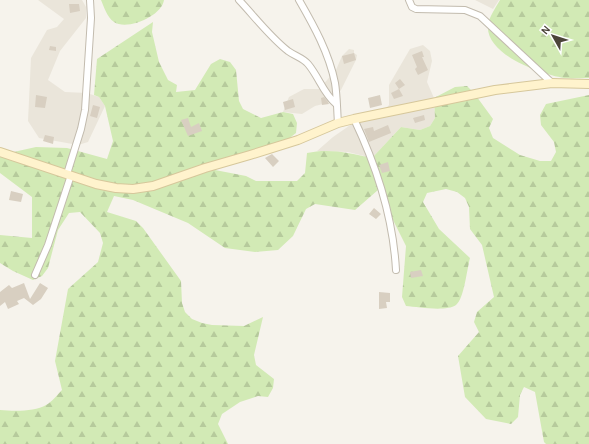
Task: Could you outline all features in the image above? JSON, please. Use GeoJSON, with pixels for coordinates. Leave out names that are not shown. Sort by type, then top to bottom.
{"type":"FeatureCollection","features":[{"type":"Feature","properties":{"kind":"street"},"geometry":{"type":"LineString","coordinates":[[35,275],[48,245],[69,175],[85,110],[91,18],[90,0]]}},
{"type":"Feature","properties":{"kind":"street"},"geometry":{"type":"LineString","coordinates":[[239,0],[287,50],[309,64],[326,94],[336,104]]}},
{"type":"Feature","properties":{"kind":"street"},"geometry":{"type":"LineString","coordinates":[[299,0],[320,39],[335,83],[338,123]]}},
{"type":"Feature","properties":{"kind":"street"},"geometry":{"type":"LineString","coordinates":[[409,0],[412,6],[416,9],[465,10],[480,16],[552,83]]}},
{"type":"Feature","properties":{"kind":"street"},"geometry":{"type":"LineString","coordinates":[[0,152],[69,175],[116,188],[133,189],[153,186],[204,168],[298,140],[338,123],[354,119],[474,93],[552,83],[589,84]]}},
{"type":"Feature","properties":{"kind":"street"},"geometry":{"type":"LineString","coordinates":[[354,119],[366,143],[387,204],[392,230],[396,270]]}},
{"type":"Feature","properties":{"kind":"shaded area"},"geometry":{"type":"Polygon","coordinates":[[[38,0],[82,0],[86,7],[86,18],[60,51],[48,80],[65,92],[87,93],[99,97],[105,106],[88,142],[78,145],[39,138],[28,121],[31,58],[47,30],[57,27],[64,19],[38,0]]]}},
{"type":"Feature","properties":{"kind":"shaded area"},"geometry":{"type":"Polygon","coordinates":[[[475,0],[499,0],[493,9],[475,0]]]}},
{"type":"Feature","properties":{"kind":"shaded area"},"geometry":{"type":"Polygon","coordinates":[[[423,45],[430,51],[432,61],[427,82],[434,98],[435,118],[430,126],[420,130],[401,127],[372,158],[348,152],[317,151],[333,137],[359,119],[383,112],[389,105],[389,85],[410,49],[423,45]]]}},
{"type":"Feature","properties":{"kind":"shaded area"},"geometry":{"type":"Polygon","coordinates":[[[349,49],[354,50],[354,53],[357,55],[356,60],[341,90],[334,98],[327,103],[315,106],[302,114],[283,112],[289,97],[304,89],[319,89],[336,70],[342,56],[349,49]]]}},
{"type":"Feature","properties":{"kind":"green space"},"geometry":{"type":"Polygon","coordinates":[[[101,0],[164,0],[162,6],[151,16],[127,25],[114,22],[106,12],[101,0]]]}},
{"type":"Feature","properties":{"kind":"green space"},"geometry":{"type":"Polygon","coordinates":[[[500,0],[589,0],[589,78],[567,78],[554,76],[529,67],[505,54],[495,45],[489,36],[488,25],[491,15],[500,0]]]}},
{"type":"Feature","properties":{"kind":"green space"},"geometry":{"type":"Polygon","coordinates":[[[153,22],[152,32],[159,62],[168,80],[177,85],[176,92],[195,90],[211,64],[220,59],[230,62],[236,70],[239,101],[243,109],[261,118],[283,112],[293,114],[297,123],[296,133],[287,140],[213,163],[215,170],[246,176],[256,181],[297,181],[305,173],[307,153],[331,151],[372,158],[401,127],[420,130],[430,126],[435,118],[434,98],[455,87],[467,86],[493,119],[489,128],[493,138],[520,155],[540,161],[551,161],[556,152],[554,142],[541,125],[540,115],[546,104],[589,95],[589,444],[546,444],[544,442],[535,392],[524,387],[520,395],[518,417],[511,424],[486,419],[465,397],[458,356],[479,332],[474,322],[477,312],[494,297],[482,245],[470,229],[469,207],[465,198],[457,192],[446,189],[427,193],[423,202],[439,229],[470,258],[459,302],[451,307],[439,309],[406,306],[402,297],[406,246],[378,190],[355,210],[315,204],[306,209],[293,236],[278,250],[255,252],[225,248],[188,223],[133,200],[114,196],[107,212],[136,221],[143,228],[181,281],[182,303],[185,312],[192,319],[212,325],[244,326],[263,317],[254,355],[256,365],[274,379],[273,388],[268,397],[258,396],[240,402],[222,414],[218,424],[228,444],[0,444],[0,410],[11,411],[36,409],[46,405],[62,390],[55,361],[68,289],[98,262],[103,243],[100,233],[80,212],[69,213],[58,230],[48,268],[42,276],[33,280],[0,263],[0,235],[32,238],[32,197],[0,173],[0,155],[36,147],[67,148],[107,159],[113,141],[105,106],[99,97],[94,95],[97,59],[153,22]]]}},
{"type":"Feature","properties":{"kind":"building"},"geometry":{"type":"Polygon","coordinates":[[[69,4],[79,4],[80,11],[70,13],[69,4]]]}},
{"type":"Feature","properties":{"kind":"building"},"geometry":{"type":"Polygon","coordinates":[[[50,46],[56,47],[56,51],[49,50],[50,46]]]}},
{"type":"Feature","properties":{"kind":"building"},"geometry":{"type":"Polygon","coordinates":[[[422,51],[424,57],[422,57],[428,70],[418,75],[415,69],[417,67],[412,55],[422,51]]]}},
{"type":"Feature","properties":{"kind":"building"},"geometry":{"type":"Polygon","coordinates":[[[354,53],[356,60],[344,64],[342,56],[354,53]]]}},
{"type":"Feature","properties":{"kind":"building"},"geometry":{"type":"Polygon","coordinates":[[[400,79],[405,85],[399,89],[395,83],[400,79]]]}},
{"type":"Feature","properties":{"kind":"building"},"geometry":{"type":"Polygon","coordinates":[[[399,89],[403,96],[394,99],[391,93],[399,89]]]}},
{"type":"Feature","properties":{"kind":"building"},"geometry":{"type":"Polygon","coordinates":[[[36,95],[47,97],[45,108],[35,107],[36,95]]]}},
{"type":"Feature","properties":{"kind":"building"},"geometry":{"type":"Polygon","coordinates":[[[380,95],[382,105],[370,108],[368,98],[380,95]]]}},
{"type":"Feature","properties":{"kind":"building"},"geometry":{"type":"Polygon","coordinates":[[[324,97],[329,104],[322,105],[321,98],[324,97]]]}},
{"type":"Feature","properties":{"kind":"building"},"geometry":{"type":"Polygon","coordinates":[[[293,99],[295,107],[285,110],[283,102],[293,99]]]}},
{"type":"Feature","properties":{"kind":"building"},"geometry":{"type":"Polygon","coordinates":[[[93,105],[100,107],[97,118],[90,116],[93,105]]]}},
{"type":"Feature","properties":{"kind":"building"},"geometry":{"type":"Polygon","coordinates":[[[424,115],[425,120],[415,123],[413,118],[424,115]]]}},
{"type":"Feature","properties":{"kind":"building"},"geometry":{"type":"Polygon","coordinates":[[[188,118],[191,127],[199,123],[202,131],[188,136],[181,120],[188,118]]]}},
{"type":"Feature","properties":{"kind":"building"},"geometry":{"type":"Polygon","coordinates":[[[388,125],[391,133],[369,142],[364,129],[373,127],[374,131],[388,125]]]}},
{"type":"Feature","properties":{"kind":"building"},"geometry":{"type":"Polygon","coordinates":[[[45,135],[54,137],[53,144],[43,141],[45,135]]]}},
{"type":"Feature","properties":{"kind":"building"},"geometry":{"type":"Polygon","coordinates":[[[272,154],[279,161],[273,167],[265,158],[272,154]]]}},
{"type":"Feature","properties":{"kind":"building"},"geometry":{"type":"Polygon","coordinates":[[[388,162],[390,171],[382,173],[379,165],[388,162]]]}},
{"type":"Feature","properties":{"kind":"building"},"geometry":{"type":"Polygon","coordinates":[[[11,191],[23,194],[21,202],[9,200],[11,191]]]}},
{"type":"Feature","properties":{"kind":"building"},"geometry":{"type":"Polygon","coordinates":[[[374,208],[381,214],[376,219],[369,214],[374,208]]]}},
{"type":"Feature","properties":{"kind":"building"},"geometry":{"type":"Polygon","coordinates":[[[421,270],[423,276],[411,278],[410,272],[421,270]]]}},
{"type":"Feature","properties":{"kind":"building"},"geometry":{"type":"Polygon","coordinates":[[[24,283],[30,299],[40,283],[48,288],[41,299],[33,305],[24,298],[17,301],[19,304],[8,309],[5,302],[0,306],[0,292],[9,285],[12,288],[24,283]]]}},
{"type":"Feature","properties":{"kind":"building"},"geometry":{"type":"Polygon","coordinates":[[[379,292],[390,293],[390,302],[386,302],[387,308],[379,309],[379,292]]]}}]}
